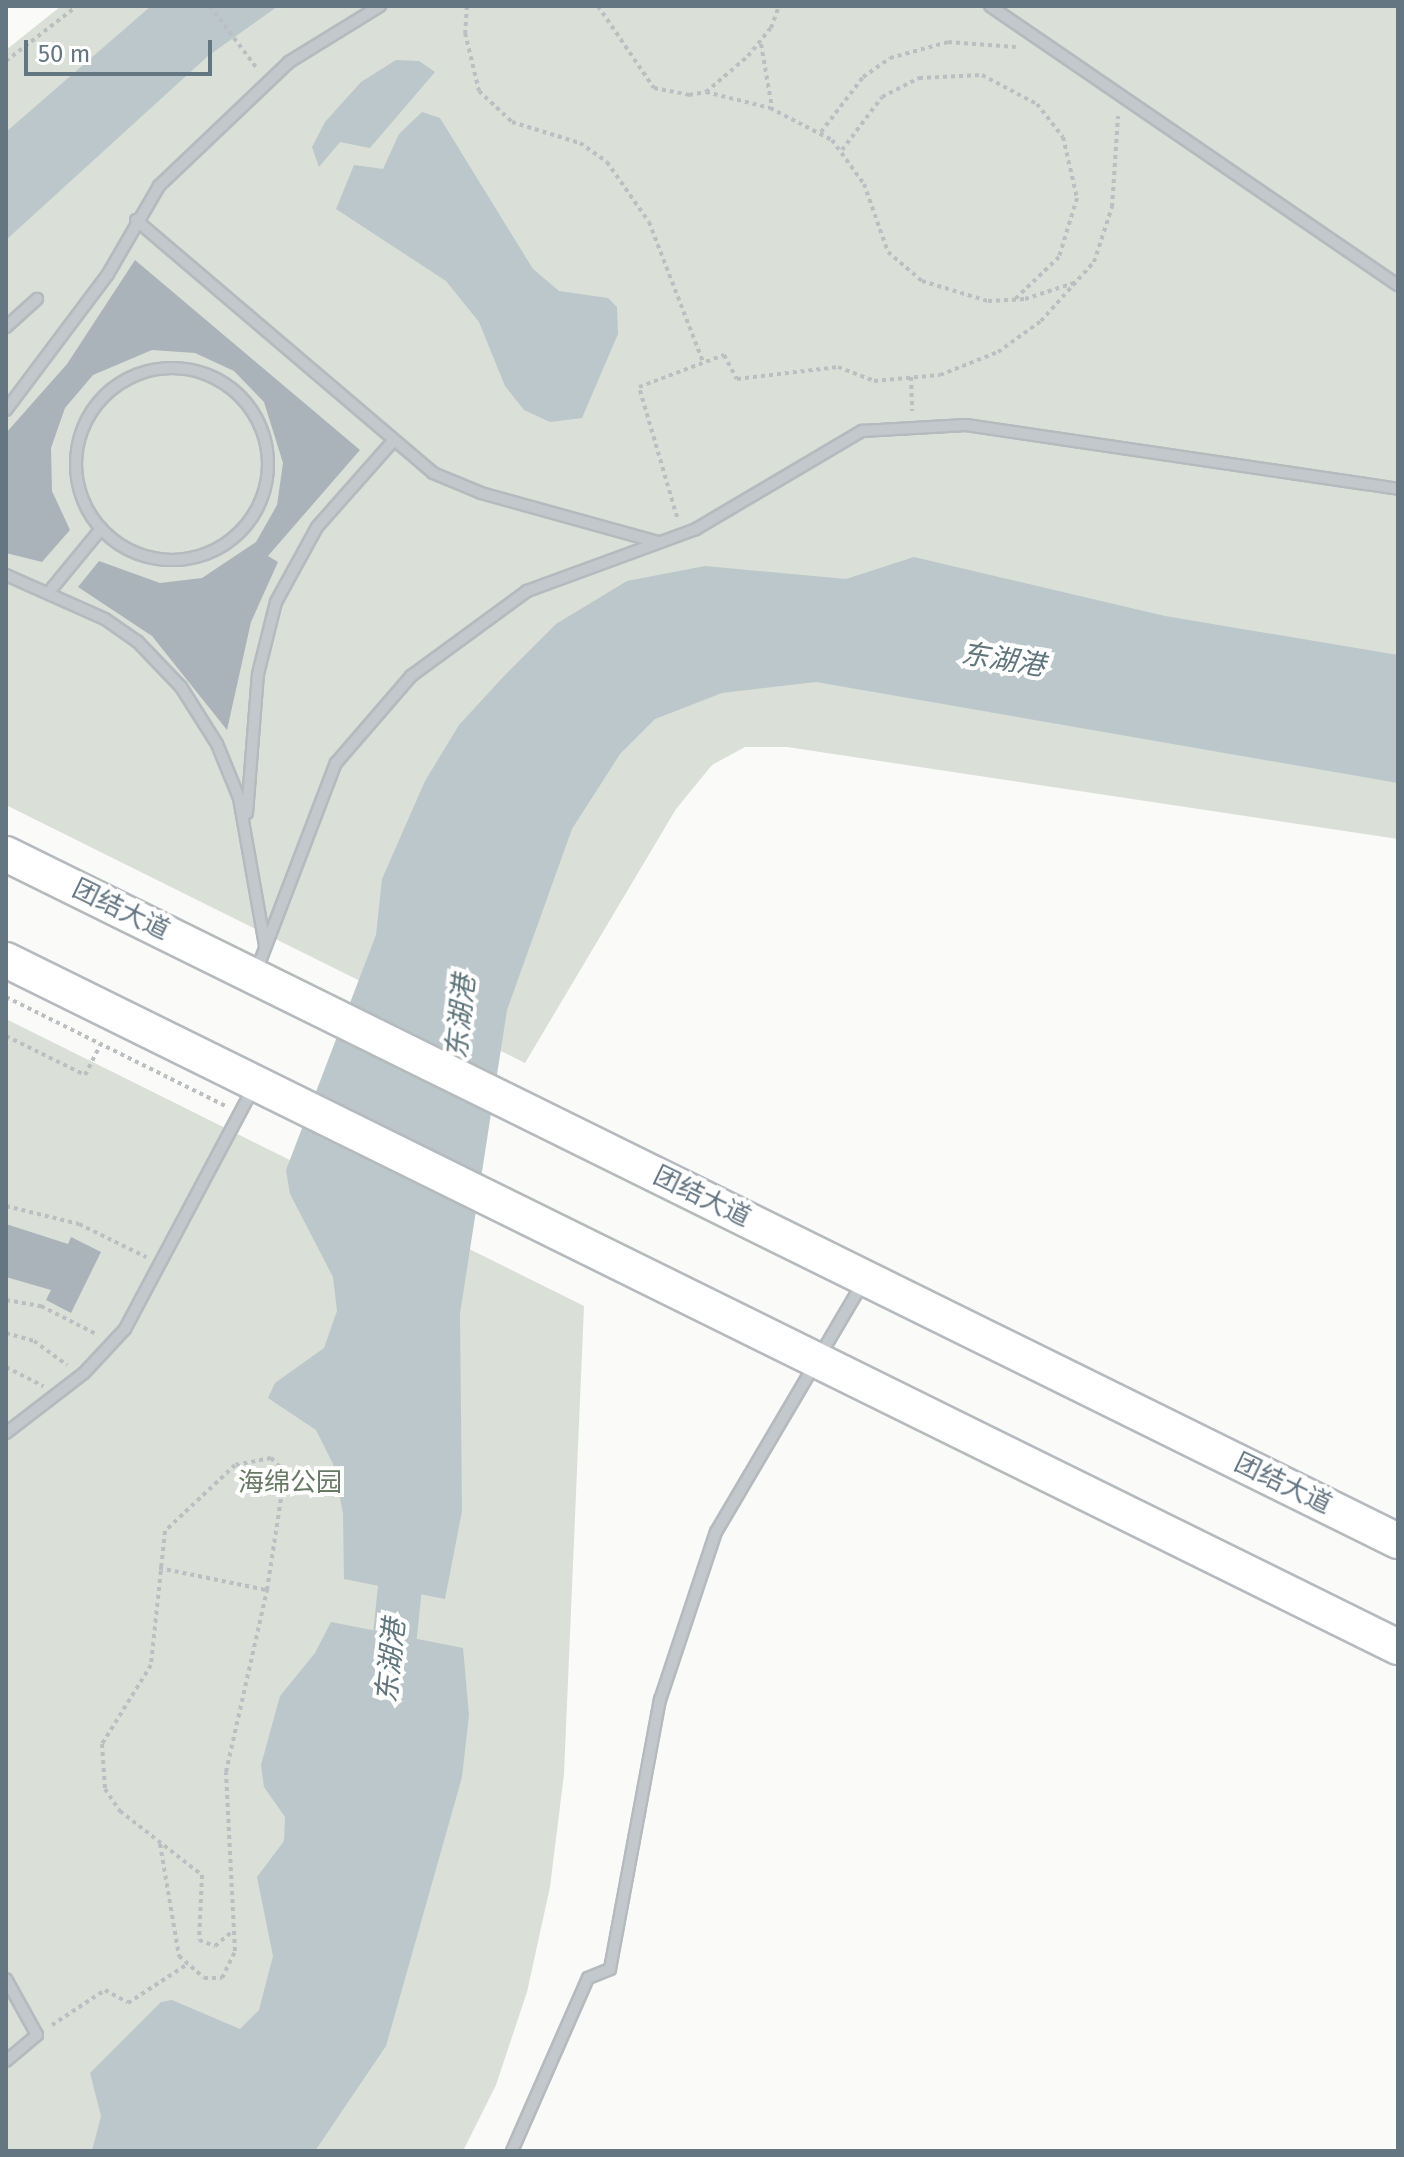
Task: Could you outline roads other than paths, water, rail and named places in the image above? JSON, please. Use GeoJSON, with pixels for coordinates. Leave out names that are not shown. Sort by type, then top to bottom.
{"type":"FeatureCollection","features":[{"type":"Feature","properties":{"kind":"main road","name":"团结大道"},"geometry":{"type":"LineString","coordinates":[[6,854],[260,961],[323,1008],[1398,1541]]}},
{"type":"Feature","properties":{"kind":"main road"},"geometry":{"type":"LineString","coordinates":[[6,960],[1398,1647]]}},
{"type":"Feature","properties":{"kind":"lane"},"geometry":{"type":"LineString","coordinates":[[6,410],[101,285],[136,220],[159,186],[267,81],[380,6]]}},
{"type":"Feature","properties":{"kind":"lane"},"geometry":{"type":"LineString","coordinates":[[990,6],[1398,285]]}},
{"type":"Feature","properties":{"kind":"lane"},"geometry":{"type":"LineString","coordinates":[[136,220],[393,441],[454,485],[659,542]]}},
{"type":"Feature","properties":{"kind":"lane"},"geometry":{"type":"LineString","coordinates":[[6,327],[37,299]]}},
{"type":"Feature","properties":{"kind":"lane"},"geometry":{"type":"LineString","coordinates":[[170,368],[214,378],[249,407],[265,440],[268,476],[257,511],[233,539],[201,556],[165,560],[130,551],[101,529],[82,497],[76,461],[84,426],[104,396],[134,375],[170,368]]}},
{"type":"Feature","properties":{"kind":"lane"},"geometry":{"type":"LineString","coordinates":[[260,961],[321,795],[370,717],[411,676],[527,591],[682,534],[862,431],[912,423],[1033,434],[1398,489]]}},
{"type":"Feature","properties":{"kind":"lane"},"geometry":{"type":"LineString","coordinates":[[260,961],[246,823],[258,674],[276,602],[317,527],[393,441]]}},
{"type":"Feature","properties":{"kind":"lane"},"geometry":{"type":"LineString","coordinates":[[49,592],[101,529]]}},
{"type":"Feature","properties":{"kind":"lane"},"geometry":{"type":"LineString","coordinates":[[6,575],[105,619],[160,662],[217,744],[246,823]]}},
{"type":"Feature","properties":{"kind":"lane"},"geometry":{"type":"LineString","coordinates":[[6,1433],[79,1377],[114,1344],[160,1265],[240,1113],[265,1087]]}},
{"type":"Feature","properties":{"kind":"lane"},"geometry":{"type":"LineString","coordinates":[[512,2151],[588,1978],[610,1969],[660,1700],[716,1532],[820,1360],[866,1277]]}},
{"type":"Feature","properties":{"kind":"lane"},"geometry":{"type":"LineString","coordinates":[[6,1979],[37,2035],[6,2061]]}},
{"type":"Feature","properties":{"kind":"water"},"geometry":{"type":"Polygon","coordinates":[[[151,6],[278,6],[208,56],[6,240],[6,132],[151,6]]]}},
{"type":"Feature","properties":{"kind":"water"},"geometry":{"type":"Polygon","coordinates":[[[396,60],[419,61],[435,72],[370,148],[340,142],[319,167],[312,147],[325,122],[361,82],[396,60]]]}},
{"type":"Feature","properties":{"kind":"water"},"geometry":{"type":"Polygon","coordinates":[[[422,112],[440,118],[533,269],[559,291],[608,298],[617,307],[618,334],[582,418],[550,422],[524,410],[505,386],[479,322],[446,281],[336,209],[354,165],[383,169],[399,134],[422,112]]]}},
{"type":"Feature","properties":{"kind":"water"},"geometry":{"type":"Polygon","coordinates":[[[914,557],[1165,616],[1398,655],[1398,783],[816,682],[722,693],[655,719],[620,754],[572,829],[507,1010],[460,1314],[462,1511],[445,1599],[344,1579],[343,1513],[333,1464],[316,1430],[268,1398],[275,1383],[324,1348],[337,1311],[333,1277],[290,1194],[286,1170],[376,935],[382,879],[425,781],[459,725],[556,624],[627,581],[705,566],[846,579],[914,557]]]}},
{"type":"Feature","properties":{"kind":"water"},"geometry":{"type":"Polygon","coordinates":[[[331,1622],[463,1648],[469,1715],[462,1777],[386,2046],[315,2151],[92,2151],[101,2116],[90,2073],[161,2002],[172,2000],[240,2029],[259,2010],[273,1956],[257,1877],[284,1841],[285,1817],[264,1787],[261,1765],[280,1696],[315,1653],[331,1622]]]}},
{"type":"Feature","properties":{"kind":"waterway","name":"东湖港"},"geometry":{"type":"LineString","coordinates":[[389,1692],[406,1530]]}},
{"type":"Feature","properties":{"kind":"park label","name":"海绵公园"},"geometry":{"type":"Point","coordinates":[290,1483]}}]}
